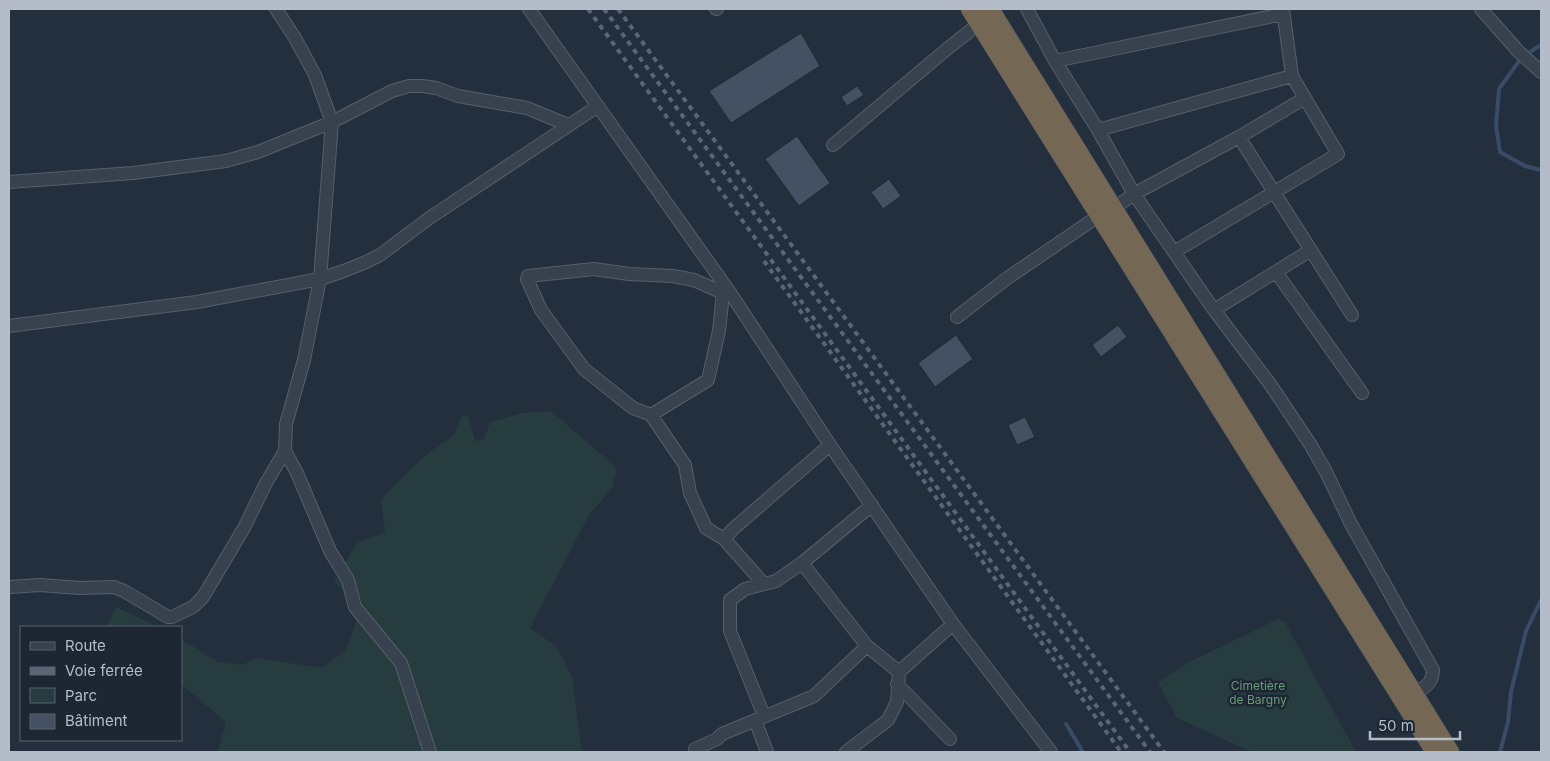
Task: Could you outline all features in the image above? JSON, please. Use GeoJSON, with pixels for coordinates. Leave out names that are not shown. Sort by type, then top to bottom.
{"type":"FeatureCollection","features":[{"type":"Feature","properties":{"kind":"highway"},"geometry":{"type":"LineString","coordinates":[[980,14],[1415,694],[1450,752]]}},
{"type":"Feature","properties":{"kind":"highway"},"geometry":{"type":"LineString","coordinates":[[1107,212],[1435,752]]}},
{"type":"Feature","properties":{"kind":"street"},"geometry":{"type":"LineString","coordinates":[[9,587],[40,585],[80,588],[114,587],[168,617],[177,616],[196,605],[203,597],[244,528],[285,451],[286,424],[304,360],[320,279],[332,122],[315,75],[295,38],[276,9]]}},
{"type":"Feature","properties":{"kind":"street"},"geometry":{"type":"LineString","coordinates":[[529,9],[727,293],[953,624],[1051,752]]}},
{"type":"Feature","properties":{"kind":"street"},"geometry":{"type":"LineString","coordinates":[[1027,9],[1055,61],[1098,130],[1134,194],[1214,310],[1270,384],[1322,465],[1351,524],[1433,670],[1433,677],[1430,683],[1415,694]]}},
{"type":"Feature","properties":{"kind":"street"},"geometry":{"type":"LineString","coordinates":[[1481,9],[1523,56],[1541,72]]}},
{"type":"Feature","properties":{"kind":"street"},"geometry":{"type":"LineString","coordinates":[[1055,61],[1283,11],[1292,76],[1338,154],[1174,252]]}},
{"type":"Feature","properties":{"kind":"street"},"geometry":{"type":"LineString","coordinates":[[833,145],[947,49],[980,14]]}},
{"type":"Feature","properties":{"kind":"street"},"geometry":{"type":"LineString","coordinates":[[1098,130],[1292,76]]}},
{"type":"Feature","properties":{"kind":"street"},"geometry":{"type":"LineString","coordinates":[[9,182],[133,173],[226,160],[258,152],[332,122],[392,91],[409,86],[436,88],[458,96],[527,108],[568,125]]}},
{"type":"Feature","properties":{"kind":"street"},"geometry":{"type":"LineString","coordinates":[[957,317],[1006,279],[1134,194],[1305,98]]}},
{"type":"Feature","properties":{"kind":"street"},"geometry":{"type":"LineString","coordinates":[[9,326],[197,302],[320,279],[364,263],[380,254],[428,218],[598,106]]}},
{"type":"Feature","properties":{"kind":"street"},"geometry":{"type":"LineString","coordinates":[[1238,137],[1352,315]]}},
{"type":"Feature","properties":{"kind":"street"},"geometry":{"type":"LineString","coordinates":[[1214,310],[1311,250]]}},
{"type":"Feature","properties":{"kind":"street"},"geometry":{"type":"LineString","coordinates":[[727,293],[694,280],[673,276],[629,274],[594,269],[528,276],[527,279],[541,310],[584,369],[633,408],[651,415],[685,465],[690,493],[706,528],[724,539],[763,584]]}},
{"type":"Feature","properties":{"kind":"street"},"geometry":{"type":"LineString","coordinates":[[1276,272],[1362,393]]}},
{"type":"Feature","properties":{"kind":"street"},"geometry":{"type":"LineString","coordinates":[[651,415],[708,380],[727,293]]}},
{"type":"Feature","properties":{"kind":"street"},"geometry":{"type":"LineString","coordinates":[[724,539],[830,445]]}},
{"type":"Feature","properties":{"kind":"street"},"geometry":{"type":"LineString","coordinates":[[285,451],[297,473],[330,551],[348,580],[355,607],[401,664],[430,752]]}},
{"type":"Feature","properties":{"kind":"street"},"geometry":{"type":"LineString","coordinates":[[767,752],[759,718],[730,631],[730,600],[745,589],[776,581],[802,563],[872,505]]}},
{"type":"Feature","properties":{"kind":"street"},"geometry":{"type":"LineString","coordinates":[[802,563],[867,646],[898,678],[950,739]]}},
{"type":"Feature","properties":{"kind":"street"},"geometry":{"type":"LineString","coordinates":[[846,752],[888,720],[897,702],[898,678],[953,624]]}},
{"type":"Feature","properties":{"kind":"street"},"geometry":{"type":"LineString","coordinates":[[693,751],[717,739],[722,734],[814,696],[867,646]]}},
{"type":"Feature","properties":{"kind":"green space"},"geometry":{"type":"Polygon","coordinates":[[[551,411],[617,468],[613,487],[589,515],[530,628],[557,647],[572,677],[582,752],[218,752],[226,722],[182,685],[182,640],[218,662],[242,665],[258,658],[322,668],[346,650],[361,607],[334,582],[357,542],[385,533],[381,500],[425,456],[454,436],[462,415],[468,416],[475,441],[484,439],[490,422],[522,413],[551,411]]]}},
{"type":"Feature","properties":{"kind":"green space"},"geometry":{"type":"Polygon","coordinates":[[[116,607],[156,626],[109,626],[107,624],[116,607]]]}},
{"type":"Feature","properties":{"kind":"green space","name":"Cimetière de Bargny"},"geometry":{"type":"Polygon","coordinates":[[[1278,619],[1285,622],[1356,752],[1252,752],[1177,718],[1158,683],[1185,664],[1278,619]]]}},
{"type":"Feature","properties":{"kind":"building"},"geometry":{"type":"Polygon","coordinates":[[[801,33],[820,66],[731,123],[709,91],[801,33]]]}},
{"type":"Feature","properties":{"kind":"building"},"geometry":{"type":"Polygon","coordinates":[[[857,86],[864,95],[847,106],[841,97],[857,86]]]}},
{"type":"Feature","properties":{"kind":"building"},"geometry":{"type":"Polygon","coordinates":[[[797,136],[830,183],[799,206],[765,159],[797,136]]]}},
{"type":"Feature","properties":{"kind":"building"},"geometry":{"type":"Polygon","coordinates":[[[889,179],[901,196],[883,209],[871,192],[889,179]]]}},
{"type":"Feature","properties":{"kind":"building"},"geometry":{"type":"Polygon","coordinates":[[[1118,325],[1127,337],[1101,357],[1092,345],[1118,325]]]}},
{"type":"Feature","properties":{"kind":"building"},"geometry":{"type":"Polygon","coordinates":[[[956,335],[973,359],[935,387],[918,363],[956,335]]]}},
{"type":"Feature","properties":{"kind":"building"},"geometry":{"type":"Polygon","coordinates":[[[1025,417],[1035,437],[1017,445],[1008,425],[1025,417]]]}},
{"type":"Feature","properties":{"kind":"waterway"},"geometry":{"type":"LineString","coordinates":[[1541,45],[1522,57],[1499,89],[1496,126],[1500,152],[1525,166],[1541,170]]}},
{"type":"Feature","properties":{"kind":"waterway"},"geometry":{"type":"LineString","coordinates":[[1500,752],[1508,722],[1511,692],[1526,631],[1541,600]]}},
{"type":"Feature","properties":{"kind":"waterway"},"geometry":{"type":"LineString","coordinates":[[1066,724],[1083,752]]}},
{"type":"Feature","properties":{"kind":"railway"},"geometry":{"type":"LineString","coordinates":[[588,9],[1130,752]]}},
{"type":"Feature","properties":{"kind":"railway"},"geometry":{"type":"LineString","coordinates":[[604,9],[1150,752]]}},
{"type":"Feature","properties":{"kind":"railway"},"geometry":{"type":"LineString","coordinates":[[618,9],[1164,752]]}},
{"type":"Feature","properties":{"kind":"railway"},"geometry":{"type":"LineString","coordinates":[[764,261],[1121,752]]}}]}
